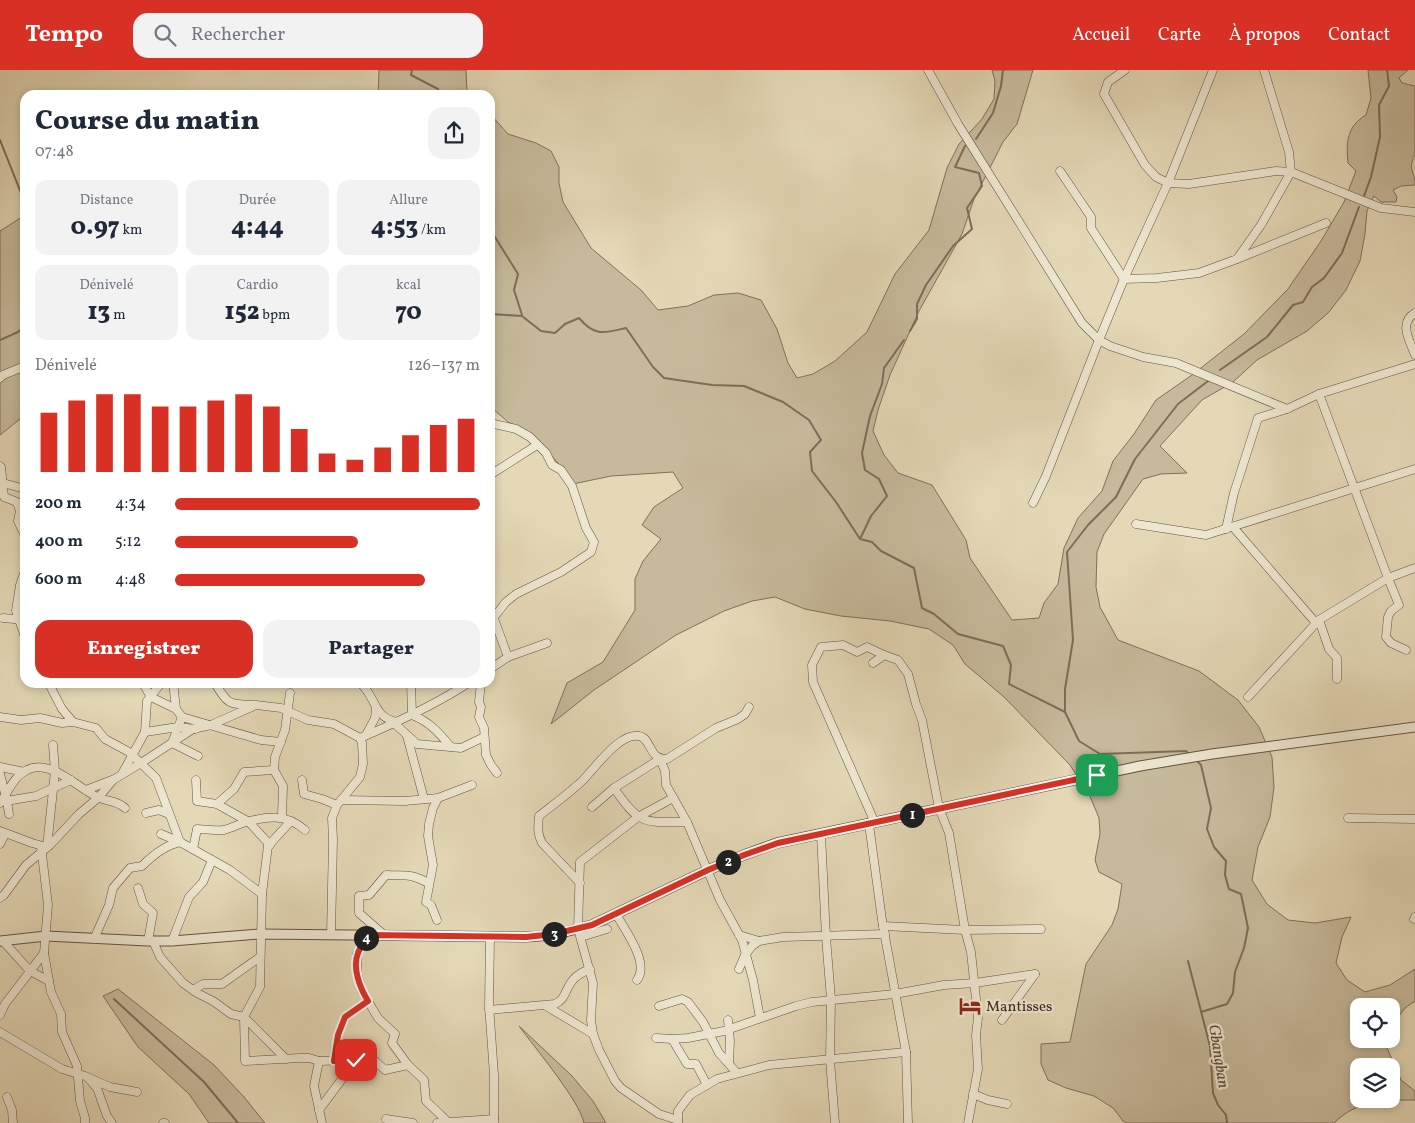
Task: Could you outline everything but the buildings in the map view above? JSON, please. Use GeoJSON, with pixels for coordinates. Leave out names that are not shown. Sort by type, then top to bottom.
{"type":"FeatureCollection","features":[{"type":"Feature","properties":{"kind":"street"},"geometry":{"type":"LineString","coordinates":[[928,70],[958,124],[1082,323],[1099,340],[1110,346],[1143,356],[1176,363],[1287,409]]}},
{"type":"Feature","properties":{"kind":"street"},"geometry":{"type":"LineString","coordinates":[[1125,70],[1108,82],[1104,94],[1145,165],[1156,177],[1168,183],[1189,184],[1276,171],[1291,172],[1381,208],[1415,212]]}},
{"type":"Feature","properties":{"kind":"street"},"geometry":{"type":"LineString","coordinates":[[1033,503],[1046,476],[1124,279],[1168,183],[1213,70]]}},
{"type":"Feature","properties":{"kind":"street"},"geometry":{"type":"LineString","coordinates":[[1237,259],[1261,225],[1291,172],[1289,152],[1264,70]]}},
{"type":"Feature","properties":{"kind":"street"},"geometry":{"type":"LineString","coordinates":[[1060,171],[1090,217],[1091,228],[1124,279]]}},
{"type":"Feature","properties":{"kind":"street"},"geometry":{"type":"LineString","coordinates":[[1124,279],[1157,278],[1199,273],[1326,223]]}},
{"type":"Feature","properties":{"kind":"street"},"geometry":{"type":"LineString","coordinates":[[1415,312],[1407,322],[1406,331],[1415,355]]}},
{"type":"Feature","properties":{"kind":"street"},"geometry":{"type":"LineString","coordinates":[[1229,528],[1234,493],[1258,418],[1287,409],[1319,394],[1415,364]]}},
{"type":"Feature","properties":{"kind":"street"},"geometry":{"type":"LineString","coordinates":[[0,378],[2,375],[20,368]]}},
{"type":"Feature","properties":{"kind":"street"},"geometry":{"type":"LineString","coordinates":[[1319,394],[1399,605],[1391,611],[1388,617],[1386,637],[1391,643],[1406,650]]}},
{"type":"Feature","properties":{"kind":"street"},"geometry":{"type":"LineString","coordinates":[[495,424],[516,429],[530,438],[546,453],[552,465],[562,470],[572,486],[586,528],[594,542],[591,552],[561,572],[516,594],[495,612]]}},
{"type":"Feature","properties":{"kind":"street"},"geometry":{"type":"LineString","coordinates":[[495,472],[537,445]]}},
{"type":"Feature","properties":{"kind":"street"},"geometry":{"type":"LineString","coordinates":[[0,466],[4,498],[16,502],[20,512],[18,522],[20,526]]}},
{"type":"Feature","properties":{"kind":"street"},"geometry":{"type":"LineString","coordinates":[[1136,524],[1206,535],[1415,469]]}},
{"type":"Feature","properties":{"kind":"street"},"geometry":{"type":"LineString","coordinates":[[3,483],[20,488]]}},
{"type":"Feature","properties":{"kind":"street"},"geometry":{"type":"LineString","coordinates":[[1229,528],[1318,621],[1329,649],[1337,658],[1337,679]]}},
{"type":"Feature","properties":{"kind":"street"},"geometry":{"type":"LineString","coordinates":[[1248,697],[1318,621],[1388,578],[1415,568]]}},
{"type":"Feature","properties":{"kind":"street"},"geometry":{"type":"LineString","coordinates":[[1,619],[20,617],[20,585]]}},
{"type":"Feature","properties":{"kind":"street"},"geometry":{"type":"LineString","coordinates":[[495,625],[508,657]]}},
{"type":"Feature","properties":{"kind":"street"},"geometry":{"type":"LineString","coordinates":[[495,666],[508,657],[547,643]]}},
{"type":"Feature","properties":{"kind":"street"},"geometry":{"type":"LineString","coordinates":[[908,1123],[906,1052],[884,930],[872,824],[813,682],[812,665],[821,647],[843,645],[857,652],[867,647],[884,656],[898,660],[908,674],[922,720],[939,808],[948,833],[965,930],[971,952],[978,1018],[976,1035],[978,1069],[968,1123]]}},
{"type":"Feature","properties":{"kind":"street"},"geometry":{"type":"LineString","coordinates":[[873,663],[884,656]]}},
{"type":"Feature","properties":{"kind":"street"},"geometry":{"type":"LineString","coordinates":[[51,688],[62,710],[72,722]]}},
{"type":"Feature","properties":{"kind":"street"},"geometry":{"type":"LineString","coordinates":[[146,688],[151,696],[176,709],[182,717],[261,740],[281,742]]}},
{"type":"Feature","properties":{"kind":"street"},"geometry":{"type":"LineString","coordinates":[[122,774],[144,732],[147,700],[157,688]]}},
{"type":"Feature","properties":{"kind":"street"},"geometry":{"type":"LineString","coordinates":[[174,688],[176,709]]}},
{"type":"Feature","properties":{"kind":"street"},"geometry":{"type":"LineString","coordinates":[[218,688],[225,699],[233,704],[281,708],[308,720],[334,724],[363,737],[397,723],[461,688]]}},
{"type":"Feature","properties":{"kind":"street"},"geometry":{"type":"LineString","coordinates":[[365,688],[382,716],[397,723],[417,744],[461,748],[484,737]]}},
{"type":"Feature","properties":{"kind":"street"},"geometry":{"type":"LineString","coordinates":[[411,688],[412,715]]}},
{"type":"Feature","properties":{"kind":"street"},"geometry":{"type":"LineString","coordinates":[[480,688],[479,702],[481,708],[479,717],[484,728],[486,754],[490,765],[497,773]]}},
{"type":"Feature","properties":{"kind":"street"},"geometry":{"type":"LineString","coordinates":[[282,817],[283,786],[274,770],[275,757],[285,730],[290,693]]}},
{"type":"Feature","properties":{"kind":"street"},"geometry":{"type":"LineString","coordinates":[[86,790],[113,780],[195,729],[211,725],[256,705]]}},
{"type":"Feature","properties":{"kind":"street"},"geometry":{"type":"LineString","coordinates":[[592,806],[614,788],[660,759],[667,758],[716,728],[738,719],[745,714],[749,707]]}},
{"type":"Feature","properties":{"kind":"street"},"geometry":{"type":"LineString","coordinates":[[330,935],[333,840],[331,823],[333,813],[363,771],[363,737],[375,718],[376,709]]}},
{"type":"Feature","properties":{"kind":"street"},"geometry":{"type":"LineString","coordinates":[[412,715],[424,719],[435,728],[451,747]]}},
{"type":"Feature","properties":{"kind":"street"},"geometry":{"type":"LineString","coordinates":[[0,717],[21,720],[40,718],[62,723],[72,722],[96,728],[105,739],[132,755],[156,778],[180,842]]}},
{"type":"Feature","properties":{"kind":"street"},"geometry":{"type":"LineString","coordinates":[[172,743],[182,717]]}},
{"type":"Feature","properties":{"kind":"street"},"geometry":{"type":"LineString","coordinates":[[144,732],[178,727],[195,729]]}},
{"type":"Feature","properties":{"kind":"street"},"geometry":{"type":"LineString","coordinates":[[580,933],[592,925],[708,870],[778,843],[1140,766],[1212,754],[1415,727]]}},
{"type":"Feature","properties":{"kind":"street"},"geometry":{"type":"LineString","coordinates":[[407,735],[424,799]]}},
{"type":"Feature","properties":{"kind":"street"},"geometry":{"type":"LineString","coordinates":[[580,883],[542,843],[538,836],[539,816],[582,781],[596,764],[619,742],[632,736],[644,737],[660,759],[666,785],[687,822],[720,900],[744,945],[745,955],[752,972],[760,1018]]}},
{"type":"Feature","properties":{"kind":"street"},"geometry":{"type":"LineString","coordinates":[[172,743],[198,756]]}},
{"type":"Feature","properties":{"kind":"street"},"geometry":{"type":"LineString","coordinates":[[52,745],[55,771],[54,788],[43,848],[48,905],[44,953],[51,992],[61,1014],[62,1032],[80,1072],[97,1088],[107,1116],[112,1123]]}},
{"type":"Feature","properties":{"kind":"street"},"geometry":{"type":"LineString","coordinates":[[0,767],[24,772]]}},
{"type":"Feature","properties":{"kind":"street"},"geometry":{"type":"LineString","coordinates":[[3,800],[10,786],[26,770],[38,767],[55,771],[98,798],[120,803],[125,808]]}},
{"type":"Feature","properties":{"kind":"street"},"geometry":{"type":"LineString","coordinates":[[217,804],[234,789],[244,772],[274,770]]}},
{"type":"Feature","properties":{"kind":"street"},"geometry":{"type":"LineString","coordinates":[[0,774],[3,800],[9,814]]}},
{"type":"Feature","properties":{"kind":"street"},"geometry":{"type":"LineString","coordinates":[[3,800],[36,796],[71,780]]}},
{"type":"Feature","properties":{"kind":"street"},"geometry":{"type":"LineString","coordinates":[[0,898],[26,864],[98,798],[113,780]]}},
{"type":"Feature","properties":{"kind":"street"},"geometry":{"type":"LineString","coordinates":[[196,780],[197,801],[217,804],[248,822],[270,845]]}},
{"type":"Feature","properties":{"kind":"street"},"geometry":{"type":"LineString","coordinates":[[302,780],[304,794],[339,803],[438,798],[472,785]]}},
{"type":"Feature","properties":{"kind":"street"},"geometry":{"type":"LineString","coordinates":[[614,788],[629,810],[638,817],[652,822],[687,822]]}},
{"type":"Feature","properties":{"kind":"street"},"geometry":{"type":"LineString","coordinates":[[437,920],[432,905],[426,902],[433,865],[428,836],[429,824],[438,798]]}},
{"type":"Feature","properties":{"kind":"street"},"geometry":{"type":"LineString","coordinates":[[673,798],[638,817],[580,862],[580,933],[593,983],[592,1034],[621,1088],[659,1114],[678,1121],[678,1111],[690,1095],[717,1079],[769,1065],[906,1052]]}},
{"type":"Feature","properties":{"kind":"street"},"geometry":{"type":"LineString","coordinates":[[146,813],[158,810],[170,814]]}},
{"type":"Feature","properties":{"kind":"street"},"geometry":{"type":"LineString","coordinates":[[193,849],[197,829],[223,830],[264,818],[282,817],[305,830]]}},
{"type":"Feature","properties":{"kind":"street"},"geometry":{"type":"LineString","coordinates":[[1348,818],[1415,819]]}},
{"type":"Feature","properties":{"kind":"street"},"geometry":{"type":"LineString","coordinates":[[291,821],[270,845],[262,894],[260,987],[244,1017],[245,1061],[308,1058],[319,1061],[334,1061],[367,1058],[374,1060],[385,1070],[408,1064]]}},
{"type":"Feature","properties":{"kind":"street"},"geometry":{"type":"LineString","coordinates":[[0,844],[2,832],[43,848]]}},
{"type":"Feature","properties":{"kind":"street"},"geometry":{"type":"LineString","coordinates":[[161,834],[180,842],[230,870],[262,894]]}},
{"type":"Feature","properties":{"kind":"street"},"geometry":{"type":"LineString","coordinates":[[821,834],[831,999],[830,1060],[835,1123]]}},
{"type":"Feature","properties":{"kind":"street"},"geometry":{"type":"LineString","coordinates":[[94,939],[109,905],[113,888],[130,868],[142,866],[173,843],[180,842]]}},
{"type":"Feature","properties":{"kind":"street"},"geometry":{"type":"LineString","coordinates":[[172,941],[189,897],[203,882],[212,860]]}},
{"type":"Feature","properties":{"kind":"street"},"geometry":{"type":"LineString","coordinates":[[384,935],[359,913],[359,896],[369,895],[386,875],[409,874],[428,884]]}},
{"type":"Feature","properties":{"kind":"street"},"geometry":{"type":"LineString","coordinates":[[138,888],[143,904],[153,913],[151,941],[160,957],[183,983],[231,1014],[244,1017],[286,1059]]}},
{"type":"Feature","properties":{"kind":"street"},"geometry":{"type":"LineString","coordinates":[[616,914],[640,960],[641,975],[637,980]]}},
{"type":"Feature","properties":{"kind":"street"},"geometry":{"type":"LineString","coordinates":[[2,941],[46,936],[172,941],[260,934],[526,937],[607,929]]}},
{"type":"Feature","properties":{"kind":"street"},"geometry":{"type":"LineString","coordinates":[[739,969],[745,955],[752,946],[759,941],[783,937],[826,937],[884,930],[1041,929]]}},
{"type":"Feature","properties":{"kind":"street"},"geometry":{"type":"LineString","coordinates":[[368,935],[357,954],[356,964],[362,992],[378,1018],[395,1034],[392,1043],[408,1064],[424,1080],[426,1101],[448,1122]]}},
{"type":"Feature","properties":{"kind":"street"},"geometry":{"type":"LineString","coordinates":[[739,935],[759,941]]}},
{"type":"Feature","properties":{"kind":"street"},"geometry":{"type":"LineString","coordinates":[[437,1123],[494,1121],[494,1075],[489,1010],[490,937]]}},
{"type":"Feature","properties":{"kind":"street"},"geometry":{"type":"LineString","coordinates":[[2,941],[30,970],[49,981]]}},
{"type":"Feature","properties":{"kind":"street"},"geometry":{"type":"LineString","coordinates":[[0,1015],[30,970],[44,953]]}},
{"type":"Feature","properties":{"kind":"street"},"geometry":{"type":"LineString","coordinates":[[193,990],[203,984],[222,984],[260,957]]}},
{"type":"Feature","properties":{"kind":"street"},"geometry":{"type":"LineString","coordinates":[[489,1010],[546,1006],[561,1001],[571,981],[590,969]]}},
{"type":"Feature","properties":{"kind":"street"},"geometry":{"type":"LineString","coordinates":[[656,1038],[672,1039],[728,1030],[796,1006],[831,999],[895,994],[944,985],[975,983],[1035,974],[1002,1020]]}},
{"type":"Feature","properties":{"kind":"street"},"geometry":{"type":"LineString","coordinates":[[659,1006],[682,1000],[688,1002],[703,1022],[719,1053],[737,1073]]}},
{"type":"Feature","properties":{"kind":"street"},"geometry":{"type":"LineString","coordinates":[[334,1061],[338,1035],[345,1017],[368,1001]]}},
{"type":"Feature","properties":{"kind":"street"},"geometry":{"type":"LineString","coordinates":[[546,1006],[592,1034]]}},
{"type":"Feature","properties":{"kind":"street"},"geometry":{"type":"LineString","coordinates":[[728,1020],[729,1062]]}},
{"type":"Feature","properties":{"kind":"street"},"geometry":{"type":"LineString","coordinates":[[0,1032],[62,1069],[80,1072],[110,1087],[137,1092]]}},
{"type":"Feature","properties":{"kind":"street"},"geometry":{"type":"LineString","coordinates":[[672,1039],[687,1064],[696,1064],[707,1085]]}},
{"type":"Feature","properties":{"kind":"street"},"geometry":{"type":"LineString","coordinates":[[319,1110],[356,1060]]}},
{"type":"Feature","properties":{"kind":"street"},"geometry":{"type":"LineString","coordinates":[[319,1061],[314,1086],[322,1123]]}},
{"type":"Feature","properties":{"kind":"street"},"geometry":{"type":"LineString","coordinates":[[80,1072],[80,1101],[85,1123]]}},
{"type":"Feature","properties":{"kind":"street"},"geometry":{"type":"LineString","coordinates":[[973,1094],[1006,1104]]}},
{"type":"Feature","properties":{"kind":"street"},"geometry":{"type":"LineString","coordinates":[[6,1097],[12,1110],[13,1123]]}},
{"type":"Feature","properties":{"kind":"street"},"geometry":{"type":"LineString","coordinates":[[386,1119],[413,1123]]}},
{"type":"Feature","properties":{"kind":"shaded area"},"geometry":{"type":"Polygon","coordinates":[[[379,70],[466,70],[467,90],[378,90],[379,70]]]}},
{"type":"Feature","properties":{"kind":"shaded area"},"geometry":{"type":"Polygon","coordinates":[[[992,70],[1033,70],[1017,124],[1003,142],[974,199],[962,234],[919,311],[890,375],[873,431],[884,455],[898,473],[932,485],[966,540],[970,558],[1012,620],[1039,618],[1044,603],[1058,584],[1064,548],[1078,518],[1102,491],[1113,461],[1134,434],[1156,400],[1192,375],[1244,334],[1288,289],[1321,241],[1344,202],[1356,171],[1348,163],[1347,148],[1351,129],[1366,115],[1371,98],[1368,70],[1408,70],[1399,78],[1402,83],[1415,86],[1415,155],[1411,167],[1415,185],[1401,186],[1393,190],[1397,197],[1396,202],[1381,202],[1374,196],[1367,211],[1360,261],[1346,290],[1328,313],[1307,331],[1257,360],[1233,382],[1202,400],[1160,446],[1187,473],[1161,474],[1143,479],[1104,534],[1097,552],[1096,587],[1100,607],[1118,640],[1199,671],[1238,700],[1259,727],[1272,757],[1274,787],[1270,817],[1258,847],[1252,880],[1267,904],[1288,920],[1315,923],[1351,917],[1342,937],[1336,963],[1347,980],[1365,992],[1390,985],[1415,969],[1415,1001],[1400,1014],[1400,998],[1350,998],[1350,1048],[1387,1048],[1391,1058],[1350,1058],[1350,1108],[1357,1108],[1343,1115],[1334,1123],[1127,1123],[1123,1121],[1113,1108],[1094,1096],[1066,1088],[1048,1080],[1041,1064],[1041,1044],[1070,1042],[1086,964],[1112,925],[1118,909],[1122,884],[1099,872],[1095,860],[1100,834],[1099,818],[1089,794],[1070,765],[1004,697],[965,664],[953,645],[929,629],[890,621],[841,616],[805,609],[775,597],[752,601],[724,611],[676,635],[594,690],[551,724],[567,683],[603,662],[635,610],[635,579],[643,561],[661,539],[642,525],[654,507],[683,488],[673,472],[611,476],[573,484],[550,454],[521,428],[508,422],[495,411],[495,120],[508,134],[536,143],[551,151],[559,167],[559,183],[563,202],[591,248],[641,290],[658,310],[688,306],[714,295],[738,293],[761,300],[777,329],[788,363],[797,378],[813,374],[835,361],[867,332],[895,274],[929,230],[947,168],[959,144],[982,119],[994,99],[995,81],[992,70]]]}},
{"type":"Feature","properties":{"kind":"shaded area"},"geometry":{"type":"Polygon","coordinates":[[[20,218],[20,419],[0,435],[0,231],[20,218]]]}},
{"type":"Feature","properties":{"kind":"shaded area"},"geometry":{"type":"Polygon","coordinates":[[[118,989],[214,1065],[265,1123],[209,1123],[189,1094],[138,1047],[103,996],[118,989]]]}},
{"type":"Feature","properties":{"kind":"shaded area"},"geometry":{"type":"Polygon","coordinates":[[[519,1026],[572,1076],[593,1101],[606,1123],[584,1123],[574,1101],[519,1026]]]}},
{"type":"Feature","properties":{"kind":"shaded area"},"geometry":{"type":"Polygon","coordinates":[[[1400,1078],[1415,1091],[1415,1100],[1400,1100],[1400,1078]]]}},
{"type":"Feature","properties":{"kind":"waterway"},"geometry":{"type":"LineString","coordinates":[[412,70],[411,75],[438,90]]}},
{"type":"Feature","properties":{"kind":"waterway"},"geometry":{"type":"LineString","coordinates":[[976,139],[993,113],[1001,86],[1003,70]]}},
{"type":"Feature","properties":{"kind":"waterway"},"geometry":{"type":"LineString","coordinates":[[1364,196],[1371,177],[1380,137],[1379,105],[1389,86],[1387,70]]}},
{"type":"Feature","properties":{"kind":"waterway"},"geometry":{"type":"LineString","coordinates":[[0,140],[20,190]]}},
{"type":"Feature","properties":{"kind":"waterway"},"geometry":{"type":"LineString","coordinates":[[910,331],[917,319],[917,304],[926,285],[953,246],[972,229],[967,208],[982,186],[979,173],[955,167],[965,146]]}},
{"type":"Feature","properties":{"kind":"waterway"},"geometry":{"type":"LineString","coordinates":[[1220,370],[1267,337],[1293,305],[1303,302],[1312,287],[1324,278],[1342,253],[1359,207]]}},
{"type":"Feature","properties":{"kind":"waterway"},"geometry":{"type":"LineString","coordinates":[[495,237],[518,274],[514,290],[522,315]]}},
{"type":"Feature","properties":{"kind":"waterway"},"geometry":{"type":"LineString","coordinates":[[495,314],[522,316],[541,331],[555,333],[565,324],[579,318],[595,331],[606,332],[626,328],[653,367],[664,378],[712,385],[744,386],[783,402],[809,420],[821,440],[810,452],[812,471],[836,502],[860,539],[872,542],[881,551],[914,568],[922,608],[934,614],[958,634],[1003,646],[1011,665],[1009,684],[1065,712],[1079,741],[1100,754],[1186,751],[1189,754]]}},
{"type":"Feature","properties":{"kind":"waterway"},"geometry":{"type":"LineString","coordinates":[[0,340],[20,330]]}},
{"type":"Feature","properties":{"kind":"waterway"},"geometry":{"type":"LineString","coordinates":[[861,537],[871,516],[887,496],[879,479],[865,470],[862,453],[870,416],[882,384],[884,368],[904,340]]}},
{"type":"Feature","properties":{"kind":"waterway"},"geometry":{"type":"LineString","coordinates":[[1065,712],[1065,689],[1073,640],[1067,552],[1088,525],[1116,497],[1135,459],[1178,404],[1208,381]]}},
{"type":"Feature","properties":{"kind":"waterway"},"geometry":{"type":"LineString","coordinates":[[1195,759],[1201,765],[1211,808],[1207,829],[1214,847],[1226,861],[1225,875],[1229,889],[1241,894],[1248,928],[1244,948],[1235,972],[1233,993],[1227,1004],[1201,1012]]}},
{"type":"Feature","properties":{"kind":"waterway","name":"Gbangban"},"geometry":{"type":"LineString","coordinates":[[1188,961],[1210,1046],[1213,1093],[1218,1105],[1226,1115],[1227,1123]]}},
{"type":"Feature","properties":{"kind":"waterway"},"geometry":{"type":"LineString","coordinates":[[114,999],[204,1082],[238,1123]]}},
{"type":"Feature","properties":{"kind":"place","name":"Mantisses"},"geometry":{"type":"Point","coordinates":[970,1006]}},
{"type":"Feature","properties":{"kind":"route"},"geometry":{"type":"LineString","coordinates":[[356,1060],[334,1061],[338,1035],[345,1017],[368,1001],[362,992],[356,964],[357,954],[368,935],[526,937],[578,929],[592,925],[708,870],[778,843],[1097,775]]}}]}
